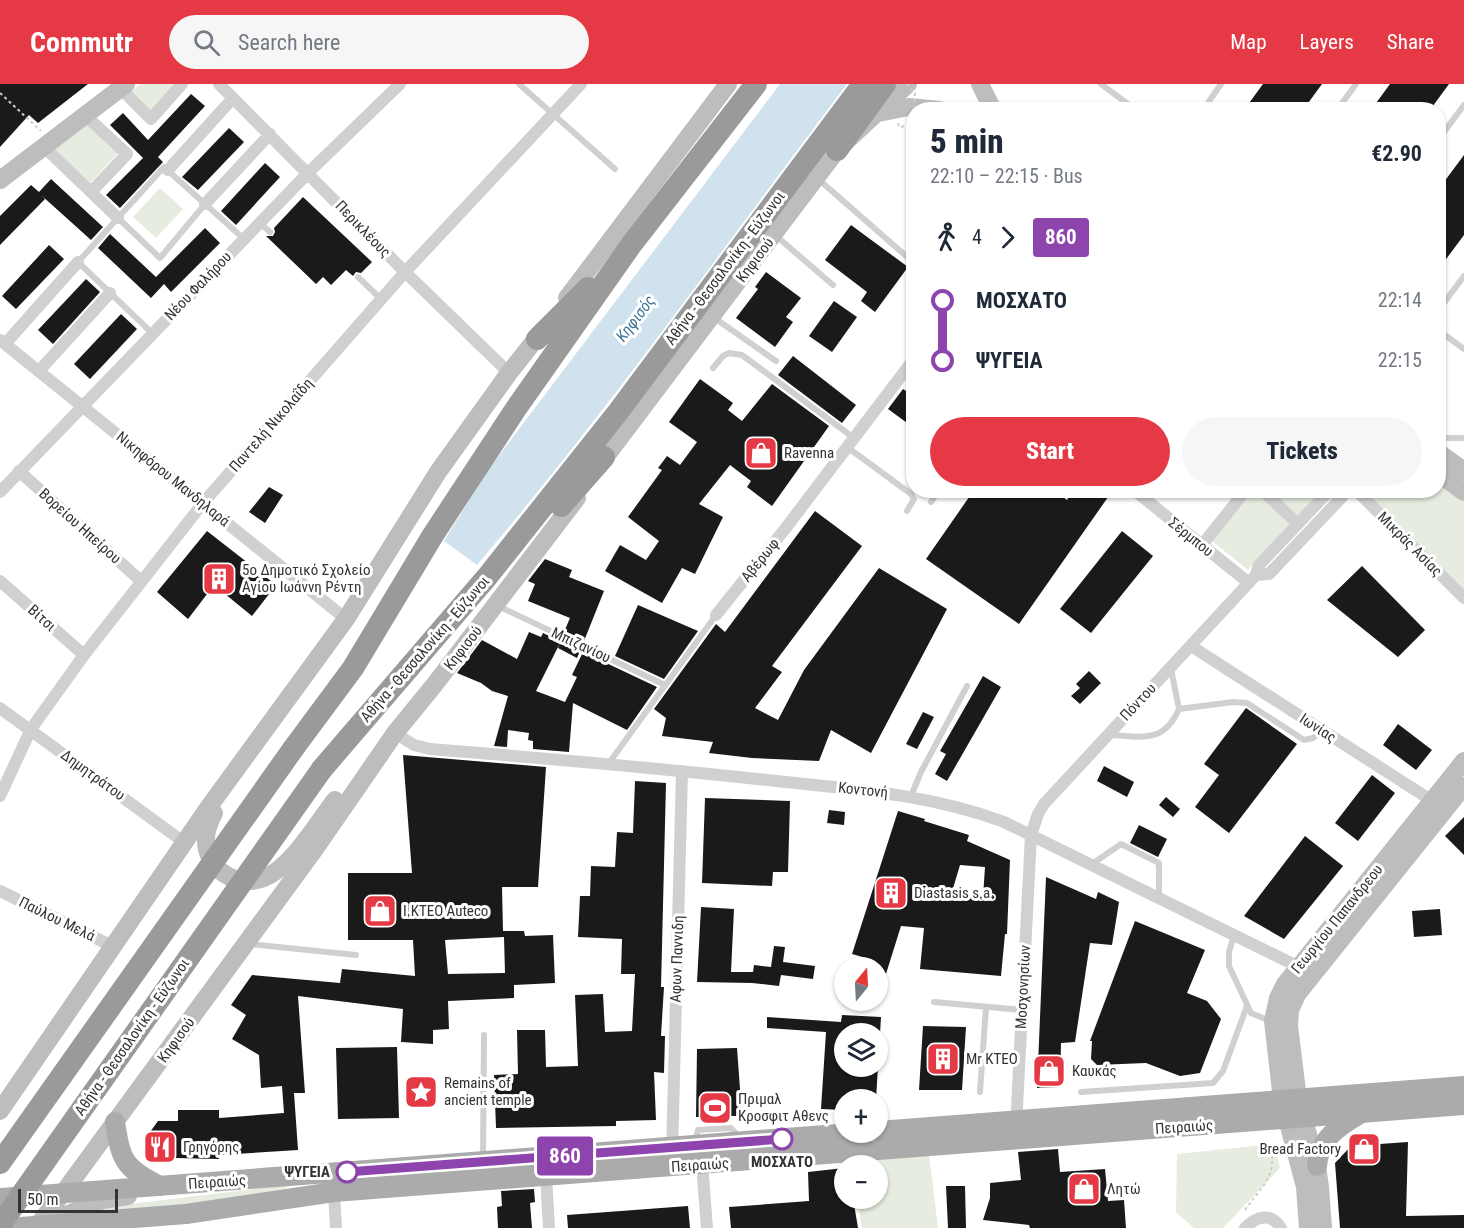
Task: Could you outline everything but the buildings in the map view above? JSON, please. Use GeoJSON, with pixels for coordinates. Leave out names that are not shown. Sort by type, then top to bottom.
{"type":"FeatureCollection","features":[{"type":"Feature","properties":{"kind":"highway"},"geometry":{"type":"LineString","coordinates":[[0,1163],[293,749],[353,668],[433,535],[515,410],[632,245],[756,84]]}},
{"type":"Feature","properties":{"kind":"highway","name":"Αθήνα - Θεσσαλονίκη - Εύζωνοι"},"geometry":{"type":"LineString","coordinates":[[0,1225],[322,769],[487,577],[618,412],[863,84]]}},
{"type":"Feature","properties":{"kind":"highway"},"geometry":{"type":"LineString","coordinates":[[837,150],[885,84]]}},
{"type":"Feature","properties":{"kind":"highway"},"geometry":{"type":"LineString","coordinates":[[537,339],[632,245]]}},
{"type":"Feature","properties":{"kind":"highway"},"geometry":{"type":"LineString","coordinates":[[487,577],[518,555],[604,457]]}},
{"type":"Feature","properties":{"kind":"main road"},"geometry":{"type":"LineString","coordinates":[[0,1111],[208,808],[346,619],[388,556],[438,472],[509,373],[728,84]]}},
{"type":"Feature","properties":{"kind":"main road","name":"Κηφισού"},"geometry":{"type":"LineString","coordinates":[[35,1227],[63,1193],[315,849],[395,733],[496,605],[582,491],[604,457],[837,150],[908,84]]}},
{"type":"Feature","properties":{"kind":"main road"},"geometry":{"type":"LineString","coordinates":[[980,84],[989,102]]}},
{"type":"Feature","properties":{"kind":"main road"},"geometry":{"type":"LineString","coordinates":[[0,180],[123,86]]}},
{"type":"Feature","properties":{"kind":"main road"},"geometry":{"type":"LineString","coordinates":[[876,114],[906,108]]}},
{"type":"Feature","properties":{"kind":"main road"},"geometry":{"type":"LineString","coordinates":[[1446,458],[1464,471]]}},
{"type":"Feature","properties":{"kind":"main road"},"geometry":{"type":"LineString","coordinates":[[1446,479],[1464,492]]}},
{"type":"Feature","properties":{"kind":"main road"},"geometry":{"type":"LineString","coordinates":[[251,749],[207,825],[205,840],[214,865],[224,874],[238,880],[252,881],[265,878],[290,860],[347,784],[395,733]]}},
{"type":"Feature","properties":{"kind":"main road","name":"Γεωργίου Παπανδρεου"},"geometry":{"type":"LineString","coordinates":[[1292,1109],[1289,1014],[1295,999],[1438,805],[1464,761]]}},
{"type":"Feature","properties":{"kind":"main road","name":"Γεωργίου Παπανδρεου"},"geometry":{"type":"LineString","coordinates":[[1292,1109],[1273,1021],[1278,998],[1285,984],[1438,805],[1464,786]]}},
{"type":"Feature","properties":{"kind":"main road","name":"Πειραιώς"},"geometry":{"type":"LineString","coordinates":[[0,1198],[483,1162],[673,1157],[702,1164],[1016,1130],[1292,1109],[1464,1086]]}},
{"type":"Feature","properties":{"kind":"main road","name":"Πειραιώς"},"geometry":{"type":"LineString","coordinates":[[1292,1109],[1362,1113],[1464,1105]]}},
{"type":"Feature","properties":{"kind":"main road"},"geometry":{"type":"LineString","coordinates":[[1292,1109],[1317,1166]]}},
{"type":"Feature","properties":{"kind":"main road"},"geometry":{"type":"LineString","coordinates":[[1292,1109],[1312,1216],[1323,1228]]}},
{"type":"Feature","properties":{"kind":"main road"},"geometry":{"type":"LineString","coordinates":[[1312,1216],[1321,1147],[1327,1138],[1362,1113]]}},
{"type":"Feature","properties":{"kind":"main road"},"geometry":{"type":"LineString","coordinates":[[35,1227],[103,1200],[149,1193],[159,1186],[126,1164],[119,1149],[115,1122]]}},
{"type":"Feature","properties":{"kind":"main road","name":"Πειραιώς"},"geometry":{"type":"LineString","coordinates":[[888,1131],[1016,1130]]}},
{"type":"Feature","properties":{"kind":"main road","name":"Πειραιώς"},"geometry":{"type":"LineString","coordinates":[[8,1228],[155,1222],[334,1192],[546,1176],[673,1157],[693,1146],[834,1134]]}},
{"type":"Feature","properties":{"kind":"street"},"geometry":{"type":"LineString","coordinates":[[123,86],[151,119],[182,84]]}},
{"type":"Feature","properties":{"kind":"street","name":"Περικλέους"},"geometry":{"type":"LineString","coordinates":[[219,84],[405,272],[509,373]]}},
{"type":"Feature","properties":{"kind":"street","name":"Νέου Φαλήρου"},"geometry":{"type":"LineString","coordinates":[[0,492],[308,173],[400,84]]}},
{"type":"Feature","properties":{"kind":"street","name":"Παντελή Νικολαΐδη"},"geometry":{"type":"LineString","coordinates":[[0,796],[31,729],[84,655],[203,503],[405,272],[581,84]]}},
{"type":"Feature","properties":{"kind":"street"},"geometry":{"type":"LineString","coordinates":[[168,170],[233,98]]}},
{"type":"Feature","properties":{"kind":"street"},"geometry":{"type":"LineString","coordinates":[[85,115],[127,154],[91,192]]}},
{"type":"Feature","properties":{"kind":"street"},"geometry":{"type":"LineString","coordinates":[[205,204],[270,134]]}},
{"type":"Feature","properties":{"kind":"street"},"geometry":{"type":"LineString","coordinates":[[48,144],[118,218]]}},
{"type":"Feature","properties":{"kind":"street"},"geometry":{"type":"LineString","coordinates":[[2,342],[78,262]]}},
{"type":"Feature","properties":{"kind":"street"},"geometry":{"type":"LineString","coordinates":[[39,371],[110,294]]}},
{"type":"Feature","properties":{"kind":"street","name":"Νικηφόρου Μανδηλαρά"},"geometry":{"type":"LineString","coordinates":[[2,342],[346,619]]}},
{"type":"Feature","properties":{"kind":"street","name":"Αβέρωφ"},"geometry":{"type":"LineString","coordinates":[[716,615],[785,529],[906,370]]}},
{"type":"Feature","properties":{"kind":"street","name":"Βορείου Ηπείρου"},"geometry":{"type":"LineString","coordinates":[[19,471],[141,581]]}},
{"type":"Feature","properties":{"kind":"street","name":"Σέρμπου"},"geometry":{"type":"LineString","coordinates":[[1144,498],[1202,545],[1253,579]]}},
{"type":"Feature","properties":{"kind":"street"},"geometry":{"type":"LineString","coordinates":[[1202,545],[1240,498]]}},
{"type":"Feature","properties":{"kind":"street"},"geometry":{"type":"LineString","coordinates":[[1270,498],[1298,524]]}},
{"type":"Feature","properties":{"kind":"street","name":"Πόντου"},"geometry":{"type":"LineString","coordinates":[[1031,835],[1044,804],[1253,579],[1259,565],[1322,498]]}},
{"type":"Feature","properties":{"kind":"street","name":"Πόντου"},"geometry":{"type":"LineString","coordinates":[[1253,579],[1269,574],[1341,498]]}},
{"type":"Feature","properties":{"kind":"street","name":"Μικράς Ασίας"},"geometry":{"type":"LineString","coordinates":[[1364,498],[1464,598]]}},
{"type":"Feature","properties":{"kind":"street","name":"Βίτσι"},"geometry":{"type":"LineString","coordinates":[[0,581],[84,655]]}},
{"type":"Feature","properties":{"kind":"street","name":"Ιωνίας"},"geometry":{"type":"LineString","coordinates":[[1191,646],[1438,805]]}},
{"type":"Feature","properties":{"kind":"street","name":"Δημητράτου"},"geometry":{"type":"LineString","coordinates":[[0,708],[185,843]]}},
{"type":"Feature","properties":{"kind":"street","name":"Κοντονή"},"geometry":{"type":"LineString","coordinates":[[395,733],[414,745],[430,749],[609,763],[910,796],[973,810],[1031,835],[1299,967]]}},
{"type":"Feature","properties":{"kind":"street","name":"Αφων Παννιδη"},"geometry":{"type":"LineString","coordinates":[[673,1157],[682,771]]}},
{"type":"Feature","properties":{"kind":"street","name":"Μοσχονησίων"},"geometry":{"type":"LineString","coordinates":[[1016,1130],[1031,835]]}},
{"type":"Feature","properties":{"kind":"street","name":"Παύλου Μελά"},"geometry":{"type":"LineString","coordinates":[[0,891],[114,947]]}},
{"type":"Feature","properties":{"kind":"street"},"geometry":{"type":"LineString","coordinates":[[702,1164],[707,1228]]}},
{"type":"Feature","properties":{"kind":"street"},"geometry":{"type":"LineString","coordinates":[[546,1176],[549,1228]]}},
{"type":"Feature","properties":{"kind":"street"},"geometry":{"type":"LineString","coordinates":[[334,1192],[336,1228]]}},
{"type":"Feature","properties":{"kind":"street"},"geometry":{"type":"LineString","coordinates":[[1245,1223],[1262,1217],[1275,1220],[1281,1228]]}},
{"type":"Feature","properties":{"kind":"lane"},"geometry":{"type":"LineString","coordinates":[[519,84],[615,169]]}},
{"type":"Feature","properties":{"kind":"lane"},"geometry":{"type":"LineString","coordinates":[[1101,84],[1125,102]]}},
{"type":"Feature","properties":{"kind":"lane"},"geometry":{"type":"LineString","coordinates":[[1209,102],[1221,84]]}},
{"type":"Feature","properties":{"kind":"lane"},"geometry":{"type":"LineString","coordinates":[[1343,102],[1356,84]]}},
{"type":"Feature","properties":{"kind":"lane"},"geometry":{"type":"LineString","coordinates":[[1446,129],[1464,105]]}},
{"type":"Feature","properties":{"kind":"lane"},"geometry":{"type":"LineString","coordinates":[[152,333],[78,262],[164,167],[244,239]]}},
{"type":"Feature","properties":{"kind":"lane"},"geometry":{"type":"LineString","coordinates":[[816,178],[906,256]]}},
{"type":"Feature","properties":{"kind":"lane"},"geometry":{"type":"LineString","coordinates":[[118,218],[160,258],[205,204]]}},
{"type":"Feature","properties":{"kind":"lane"},"geometry":{"type":"LineString","coordinates":[[260,223],[270,232]]}},
{"type":"Feature","properties":{"kind":"lane"},"geometry":{"type":"LineString","coordinates":[[774,234],[833,285]]}},
{"type":"Feature","properties":{"kind":"lane"},"geometry":{"type":"LineString","coordinates":[[1446,300],[1464,276]]}},
{"type":"Feature","properties":{"kind":"lane"},"geometry":{"type":"LineString","coordinates":[[358,277],[381,299]]}},
{"type":"Feature","properties":{"kind":"lane"},"geometry":{"type":"LineString","coordinates":[[713,316],[776,361]]}},
{"type":"Feature","properties":{"kind":"lane"},"geometry":{"type":"LineString","coordinates":[[1446,336],[1464,349]]}},
{"type":"Feature","properties":{"kind":"lane"},"geometry":{"type":"LineString","coordinates":[[713,368],[729,352],[742,355],[906,490]]}},
{"type":"Feature","properties":{"kind":"lane"},"geometry":{"type":"LineString","coordinates":[[1446,438],[1464,438]]}},
{"type":"Feature","properties":{"kind":"lane"},"geometry":{"type":"LineString","coordinates":[[907,511],[913,498]]}},
{"type":"Feature","properties":{"kind":"lane"},"geometry":{"type":"LineString","coordinates":[[931,502],[934,498]]}},
{"type":"Feature","properties":{"kind":"lane","name":"Μπιζανίου"},"geometry":{"type":"LineString","coordinates":[[496,605],[665,685]]}},
{"type":"Feature","properties":{"kind":"lane","name":"Αβέρωφ"},"geometry":{"type":"LineString","coordinates":[[609,763],[716,615]]}},
{"type":"Feature","properties":{"kind":"lane"},"geometry":{"type":"LineString","coordinates":[[1108,735],[1155,736],[1161,734],[1179,709],[1171,667]]}},
{"type":"Feature","properties":{"kind":"lane"},"geometry":{"type":"LineString","coordinates":[[910,796],[967,686]]}},
{"type":"Feature","properties":{"kind":"lane"},"geometry":{"type":"LineString","coordinates":[[1179,709],[1233,702],[1247,703],[1304,740],[1313,738],[1322,730]]}},
{"type":"Feature","properties":{"kind":"lane"},"geometry":{"type":"LineString","coordinates":[[1091,865],[1121,844],[1159,863],[1159,899]]}},
{"type":"Feature","properties":{"kind":"lane"},"geometry":{"type":"LineString","coordinates":[[1234,935],[1229,952],[1229,966],[1251,1013],[1273,1021]]}},
{"type":"Feature","properties":{"kind":"lane"},"geometry":{"type":"LineString","coordinates":[[246,943],[356,955]]}},
{"type":"Feature","properties":{"kind":"lane"},"geometry":{"type":"LineString","coordinates":[[934,1002],[1022,1010]]}},
{"type":"Feature","properties":{"kind":"lane"},"geometry":{"type":"LineString","coordinates":[[1080,1092],[1212,1083],[1223,1071],[1248,1006]]}},
{"type":"Feature","properties":{"kind":"lane"},"geometry":{"type":"LineString","coordinates":[[980,1092],[986,1007]]}},
{"type":"Feature","properties":{"kind":"lane"},"geometry":{"type":"LineString","coordinates":[[483,1162],[484,1035]]}},
{"type":"Feature","properties":{"kind":"path"},"geometry":{"type":"LineString","coordinates":[[908,84],[915,93],[914,102]]}},
{"type":"Feature","properties":{"kind":"path"},"geometry":{"type":"LineString","coordinates":[[0,93],[48,144]]}},
{"type":"Feature","properties":{"kind":"path"},"geometry":{"type":"LineString","coordinates":[[899,127],[906,125]]}},
{"type":"Feature","properties":{"kind":"path"},"geometry":{"type":"LineString","coordinates":[[1245,1223],[1244,1211],[1264,1188],[1268,1179],[1272,1152],[1270,1143]]}},
{"type":"Feature","properties":{"kind":"shaded area"},"geometry":{"type":"Polygon","coordinates":[[[140,84],[176,84],[152,112],[130,93],[140,84]]]}},
{"type":"Feature","properties":{"kind":"shaded area"},"geometry":{"type":"Polygon","coordinates":[[[87,124],[118,153],[90,183],[53,150],[87,124]]]}},
{"type":"Feature","properties":{"kind":"shaded area"},"geometry":{"type":"Polygon","coordinates":[[[160,188],[183,209],[156,238],[133,217],[160,188]]]}},
{"type":"Feature","properties":{"kind":"shaded area"},"geometry":{"type":"Polygon","coordinates":[[[1446,486],[1464,500],[1464,591],[1370,498],[1446,498],[1446,486]]]}},
{"type":"Feature","properties":{"kind":"shaded area"},"geometry":{"type":"Polygon","coordinates":[[[1247,498],[1318,498],[1248,570],[1212,541],[1247,498]]]}},
{"type":"Feature","properties":{"kind":"shaded area"},"geometry":{"type":"Polygon","coordinates":[[[1274,1144],[1280,1168],[1223,1228],[1194,1228],[1176,1212],[1177,1154],[1274,1144]]]}},
{"type":"Feature","properties":{"kind":"shaded area"},"geometry":{"type":"Polygon","coordinates":[[[929,1154],[938,1228],[862,1228],[859,1209],[888,1209],[888,1158],[929,1154]]]}},
{"type":"Feature","properties":{"kind":"shaded area"},"geometry":{"type":"Polygon","coordinates":[[[287,1185],[287,1188],[170,1208],[99,1214],[97,1208],[287,1185]]]}},
{"type":"Feature","properties":{"kind":"water","name":"Κηφισός"},"geometry":{"type":"Polygon","coordinates":[[[780,84],[847,84],[573,448],[477,565],[444,541],[488,470],[780,84]]]}},
{"type":"Feature","properties":{"kind":"bus line","name":"860"},"geometry":{"type":"LineString","coordinates":[[347,1172],[782,1139]]}},
{"type":"Feature","properties":{"kind":"place","name":"Ravenna"},"geometry":{"type":"Point","coordinates":[761,453]}},
{"type":"Feature","properties":{"kind":"place","name":"5ο Δημοτικό Σχολείο Αγίου Ιωάννη Ρέντη"},"geometry":{"type":"Point","coordinates":[219,579]}},
{"type":"Feature","properties":{"kind":"place","name":"Diastasis s.a."},"geometry":{"type":"Point","coordinates":[891,893]}},
{"type":"Feature","properties":{"kind":"place","name":"Ι.ΚΤΕΟ Auteco"},"geometry":{"type":"Point","coordinates":[380,911]}},
{"type":"Feature","properties":{"kind":"place","name":"Mr KTEO"},"geometry":{"type":"Point","coordinates":[943,1059]}},
{"type":"Feature","properties":{"kind":"place","name":"Καυκάς"},"geometry":{"type":"Point","coordinates":[1049,1071]}},
{"type":"Feature","properties":{"kind":"place","name":"Remains of ancient temple"},"geometry":{"type":"Point","coordinates":[421,1092]}},
{"type":"Feature","properties":{"kind":"place","name":"Πριμαλ Κροσφιτ Αθενς"},"geometry":{"type":"Point","coordinates":[715,1108]}},
{"type":"Feature","properties":{"kind":"place","name":"ΜΟΣΧΑΤΟ"},"geometry":{"type":"Point","coordinates":[782,1139]}},
{"type":"Feature","properties":{"kind":"place","name":"Γρηγόρης"},"geometry":{"type":"Point","coordinates":[160,1147]}},
{"type":"Feature","properties":{"kind":"place","name":"Bread Factory"},"geometry":{"type":"Point","coordinates":[1364,1149]}},
{"type":"Feature","properties":{"kind":"place","name":"ΨΥΓΕΙΑ"},"geometry":{"type":"Point","coordinates":[347,1172]}},
{"type":"Feature","properties":{"kind":"place","name":"Λητώ"},"geometry":{"type":"Point","coordinates":[1084,1189]}}]}
